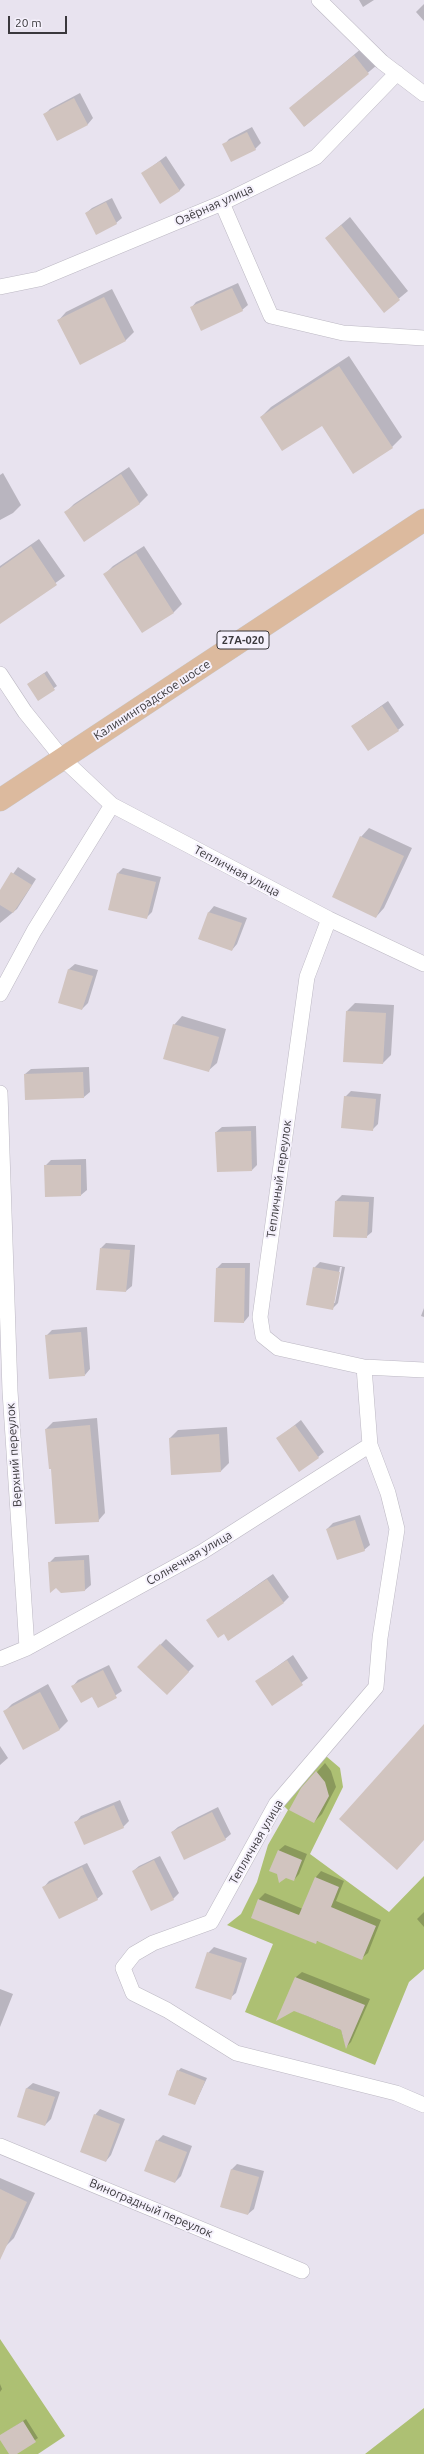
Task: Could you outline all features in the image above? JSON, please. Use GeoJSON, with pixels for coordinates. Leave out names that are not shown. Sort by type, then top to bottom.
{"type":"FeatureCollection","features":[{"type":"Feature","properties":{"kind":"main road","name":"Калининградское шоссе"},"geometry":{"type":"LineString","coordinates":[[0,800],[424,520]]}},
{"type":"Feature","properties":{"kind":"street"},"geometry":{"type":"LineString","coordinates":[[319,0],[397,73],[424,94]]}},
{"type":"Feature","properties":{"kind":"street","name":"Озёрная улица"},"geometry":{"type":"LineString","coordinates":[[0,287],[39,279],[222,203],[316,156],[397,73]]}},
{"type":"Feature","properties":{"kind":"street"},"geometry":{"type":"LineString","coordinates":[[222,203],[271,316],[342,333],[424,338]]}},
{"type":"Feature","properties":{"kind":"street","name":"Тепличная улица"},"geometry":{"type":"LineString","coordinates":[[0,674],[25,712],[63,759],[112,805],[329,919],[424,964]]}},
{"type":"Feature","properties":{"kind":"street"},"geometry":{"type":"LineString","coordinates":[[0,994],[34,931],[112,805]]}},
{"type":"Feature","properties":{"kind":"street","name":"Тепличный переулок"},"geometry":{"type":"LineString","coordinates":[[329,919],[307,977],[260,1317],[263,1336],[278,1348],[364,1368]]}},
{"type":"Feature","properties":{"kind":"street","name":"Верхний переулок"},"geometry":{"type":"LineString","coordinates":[[0,1093],[10,1391],[27,1648]]}},
{"type":"Feature","properties":{"kind":"street"},"geometry":{"type":"LineString","coordinates":[[364,1368],[424,1370]]}},
{"type":"Feature","properties":{"kind":"street","name":"Тепличная улица"},"geometry":{"type":"LineString","coordinates":[[364,1368],[370,1445],[388,1493],[397,1529],[380,1638],[376,1687],[276,1804],[211,1922],[152,1944],[134,1954],[123,1968],[133,1993],[167,2010],[236,2053],[396,2093],[424,2105]]}},
{"type":"Feature","properties":{"kind":"street","name":"Солнечная улица"},"geometry":{"type":"LineString","coordinates":[[0,1660],[27,1648],[202,1552],[370,1445]]}},
{"type":"Feature","properties":{"kind":"street","name":"Виноградный переулок"},"geometry":{"type":"LineString","coordinates":[[0,2146],[302,2271]]}},
{"type":"Feature","properties":{"kind":"green space"},"geometry":{"type":"Polygon","coordinates":[[[320,1751],[340,1768],[343,1787],[310,1854],[389,1912],[424,1876],[424,1969],[409,1982],[375,2065],[245,2012],[273,1944],[227,1925],[241,1914],[257,1882],[268,1845],[288,1810],[281,1803],[320,1751]]]}},
{"type":"Feature","properties":{"kind":"green space"},"geometry":{"type":"Polygon","coordinates":[[[0,2339],[65,2436],[38,2454],[0,2454],[0,2339]]]}},
{"type":"Feature","properties":{"kind":"green space"},"geometry":{"type":"Polygon","coordinates":[[[424,2408],[424,2454],[365,2454],[424,2408]]]}},
{"type":"Feature","properties":{"kind":"building"},"geometry":{"type":"Polygon","coordinates":[[[354,55],[369,74],[304,127],[289,108],[354,55]]]}},
{"type":"Feature","properties":{"kind":"building"},"geometry":{"type":"Polygon","coordinates":[[[74,98],[88,125],[57,141],[43,114],[74,98]]]}},
{"type":"Feature","properties":{"kind":"building"},"geometry":{"type":"Polygon","coordinates":[[[247,132],[256,150],[231,162],[222,144],[247,132]]]}},
{"type":"Feature","properties":{"kind":"building"},"geometry":{"type":"Polygon","coordinates":[[[160,161],[180,191],[160,204],[141,173],[160,161]]]}},
{"type":"Feature","properties":{"kind":"building"},"geometry":{"type":"Polygon","coordinates":[[[106,202],[117,224],[96,235],[85,213],[106,202]]]}},
{"type":"Feature","properties":{"kind":"building"},"geometry":{"type":"Polygon","coordinates":[[[341,225],[400,300],[384,313],[325,238],[341,225]]]}},
{"type":"Feature","properties":{"kind":"building"},"geometry":{"type":"Polygon","coordinates":[[[232,288],[243,311],[201,331],[190,307],[232,288]]]}},
{"type":"Feature","properties":{"kind":"building"},"geometry":{"type":"Polygon","coordinates":[[[104,297],[126,341],[80,365],[57,320],[104,297]]]}},
{"type":"Feature","properties":{"kind":"building"},"geometry":{"type":"Polygon","coordinates":[[[339,366],[393,448],[353,474],[322,426],[282,451],[260,417],[339,366]]]}},
{"type":"Feature","properties":{"kind":"building"},"geometry":{"type":"Polygon","coordinates":[[[121,474],[140,504],[84,542],[64,512],[121,474]]]}},
{"type":"Feature","properties":{"kind":"building"},"geometry":{"type":"Polygon","coordinates":[[[31,546],[57,585],[0,624],[0,568],[31,546]]]}},
{"type":"Feature","properties":{"kind":"building"},"geometry":{"type":"Polygon","coordinates":[[[136,553],[174,613],[142,633],[103,574],[136,553]]]}},
{"type":"Feature","properties":{"kind":"building"},"geometry":{"type":"Polygon","coordinates":[[[44,673],[55,690],[38,701],[27,684],[44,673]]]}},
{"type":"Feature","properties":{"kind":"building"},"geometry":{"type":"Polygon","coordinates":[[[382,706],[399,731],[368,751],[351,726],[382,706]]]}},
{"type":"Feature","properties":{"kind":"building"},"geometry":{"type":"Polygon","coordinates":[[[360,836],[404,856],[376,918],[332,897],[360,836]]]}},
{"type":"Feature","properties":{"kind":"building"},"geometry":{"type":"Polygon","coordinates":[[[11,872],[32,885],[13,913],[0,905],[0,890],[11,872]]]}},
{"type":"Feature","properties":{"kind":"building"},"geometry":{"type":"Polygon","coordinates":[[[117,873],[156,882],[147,919],[108,910],[117,873]]]}},
{"type":"Feature","properties":{"kind":"building"},"geometry":{"type":"Polygon","coordinates":[[[208,912],[242,923],[232,951],[198,939],[208,912]]]}},
{"type":"Feature","properties":{"kind":"building"},"geometry":{"type":"Polygon","coordinates":[[[68,969],[93,976],[82,1010],[58,1003],[68,969]]]}},
{"type":"Feature","properties":{"kind":"building"},"geometry":{"type":"Polygon","coordinates":[[[346,1011],[386,1013],[383,1064],[343,1062],[346,1011]]]}},
{"type":"Feature","properties":{"kind":"building"},"geometry":{"type":"Polygon","coordinates":[[[173,1024],[219,1037],[209,1072],[163,1059],[173,1024]]]}},
{"type":"Feature","properties":{"kind":"building"},"geometry":{"type":"Polygon","coordinates":[[[83,1072],[84,1098],[25,1100],[24,1074],[83,1072]]]}},
{"type":"Feature","properties":{"kind":"building"},"geometry":{"type":"Polygon","coordinates":[[[344,1096],[376,1099],[373,1131],[341,1128],[344,1096]]]}},
{"type":"Feature","properties":{"kind":"building"},"geometry":{"type":"Polygon","coordinates":[[[251,1131],[252,1171],[217,1172],[215,1132],[251,1131]]]}},
{"type":"Feature","properties":{"kind":"building"},"geometry":{"type":"Polygon","coordinates":[[[44,1165],[81,1165],[81,1196],[45,1197],[44,1165]]]}},
{"type":"Feature","properties":{"kind":"building"},"geometry":{"type":"Polygon","coordinates":[[[335,1201],[369,1202],[367,1238],[333,1237],[335,1201]]]}},
{"type":"Feature","properties":{"kind":"building"},"geometry":{"type":"Polygon","coordinates":[[[100,1248],[130,1250],[126,1292],[96,1290],[100,1248]]]}},
{"type":"Feature","properties":{"kind":"building"},"geometry":{"type":"Polygon","coordinates":[[[313,1267],[340,1272],[333,1310],[306,1305],[313,1267]]]}},
{"type":"Feature","properties":{"kind":"building"},"geometry":{"type":"Polygon","coordinates":[[[216,1268],[245,1268],[244,1323],[214,1322],[216,1268]]]}},
{"type":"Feature","properties":{"kind":"building"},"geometry":{"type":"Polygon","coordinates":[[[81,1332],[85,1376],[49,1379],[45,1335],[81,1332]]]}},
{"type":"Feature","properties":{"kind":"building"},"geometry":{"type":"Polygon","coordinates":[[[90,1425],[99,1522],[55,1524],[51,1469],[49,1469],[45,1429],[90,1425]]]}},
{"type":"Feature","properties":{"kind":"building"},"geometry":{"type":"Polygon","coordinates":[[[295,1425],[319,1458],[299,1472],[276,1438],[295,1425]]]}},
{"type":"Feature","properties":{"kind":"building"},"geometry":{"type":"Polygon","coordinates":[[[219,1434],[221,1472],[171,1475],[169,1438],[219,1434]]]}},
{"type":"Feature","properties":{"kind":"building"},"geometry":{"type":"Polygon","coordinates":[[[355,1520],[365,1551],[337,1560],[326,1529],[355,1520]]]}},
{"type":"Feature","properties":{"kind":"building"},"geometry":{"type":"Polygon","coordinates":[[[84,1560],[85,1591],[61,1593],[56,1588],[50,1593],[48,1562],[84,1560]]]}},
{"type":"Feature","properties":{"kind":"building"},"geometry":{"type":"Polygon","coordinates":[[[267,1579],[284,1603],[228,1641],[224,1634],[218,1638],[206,1620],[267,1579]]]}},
{"type":"Feature","properties":{"kind":"building"},"geometry":{"type":"Polygon","coordinates":[[[160,1644],[189,1672],[167,1695],[137,1667],[160,1644]]]}},
{"type":"Feature","properties":{"kind":"building"},"geometry":{"type":"Polygon","coordinates":[[[287,1660],[303,1685],[272,1706],[255,1681],[287,1660]]]}},
{"type":"Feature","properties":{"kind":"building"},"geometry":{"type":"Polygon","coordinates":[[[103,1670],[117,1698],[98,1708],[92,1697],[81,1703],[71,1686],[103,1670]]]}},
{"type":"Feature","properties":{"kind":"building"},"geometry":{"type":"Polygon","coordinates":[[[40,1692],[60,1730],[23,1750],[3,1711],[40,1692]]]}},
{"type":"Feature","properties":{"kind":"building"},"geometry":{"type":"Polygon","coordinates":[[[424,1724],[424,1840],[397,1870],[339,1819],[424,1724]]]}},
{"type":"Feature","properties":{"kind":"building"},"geometry":{"type":"Polygon","coordinates":[[[316,1771],[325,1782],[329,1796],[314,1823],[289,1810],[301,1788],[316,1771]]]}},
{"type":"Feature","properties":{"kind":"building"},"geometry":{"type":"Polygon","coordinates":[[[114,1805],[124,1828],[84,1845],[74,1822],[114,1805]]]}},
{"type":"Feature","properties":{"kind":"building"},"geometry":{"type":"Polygon","coordinates":[[[212,1812],[226,1840],[184,1860],[171,1832],[212,1812]]]}},
{"type":"Feature","properties":{"kind":"building"},"geometry":{"type":"Polygon","coordinates":[[[278,1850],[302,1860],[294,1881],[286,1878],[279,1883],[277,1874],[269,1871],[278,1850]]]}},
{"type":"Feature","properties":{"kind":"building"},"geometry":{"type":"Polygon","coordinates":[[[154,1860],[174,1900],[151,1911],[132,1871],[154,1860]]]}},
{"type":"Feature","properties":{"kind":"building"},"geometry":{"type":"Polygon","coordinates":[[[82,1867],[98,1900],[59,1919],[42,1887],[82,1867]]]}},
{"type":"Feature","properties":{"kind":"building"},"geometry":{"type":"Polygon","coordinates":[[[315,1877],[339,1887],[331,1907],[376,1926],[362,1960],[317,1941],[316,1944],[251,1918],[258,1899],[299,1915],[315,1877]]]}},
{"type":"Feature","properties":{"kind":"building"},"geometry":{"type":"Polygon","coordinates":[[[207,1952],[242,1963],[231,2000],[195,1988],[207,1952]]]}},
{"type":"Feature","properties":{"kind":"building"},"geometry":{"type":"Polygon","coordinates":[[[295,1977],[365,2005],[346,2049],[341,2030],[307,2016],[294,2011],[276,2021],[295,1977]]]}},
{"type":"Feature","properties":{"kind":"building"},"geometry":{"type":"Polygon","coordinates":[[[177,2070],[205,2081],[195,2105],[168,2095],[177,2070]]]}},
{"type":"Feature","properties":{"kind":"building"},"geometry":{"type":"Polygon","coordinates":[[[26,2088],[55,2097],[45,2126],[17,2117],[26,2088]]]}},
{"type":"Feature","properties":{"kind":"building"},"geometry":{"type":"Polygon","coordinates":[[[94,2114],[120,2124],[106,2162],[80,2152],[94,2114]]]}},
{"type":"Feature","properties":{"kind":"building"},"geometry":{"type":"Polygon","coordinates":[[[156,2140],[187,2152],[175,2183],[144,2171],[156,2140]]]}},
{"type":"Feature","properties":{"kind":"building"},"geometry":{"type":"Polygon","coordinates":[[[231,2169],[259,2177],[248,2215],[220,2207],[231,2169]]]}},
{"type":"Feature","properties":{"kind":"building"},"geometry":{"type":"Polygon","coordinates":[[[0,2189],[27,2202],[0,2260],[0,2189]]]}},
{"type":"Feature","properties":{"kind":"building"},"geometry":{"type":"Polygon","coordinates":[[[23,2421],[36,2442],[17,2454],[9,2454],[0,2440],[0,2435],[23,2421]]]}}]}
